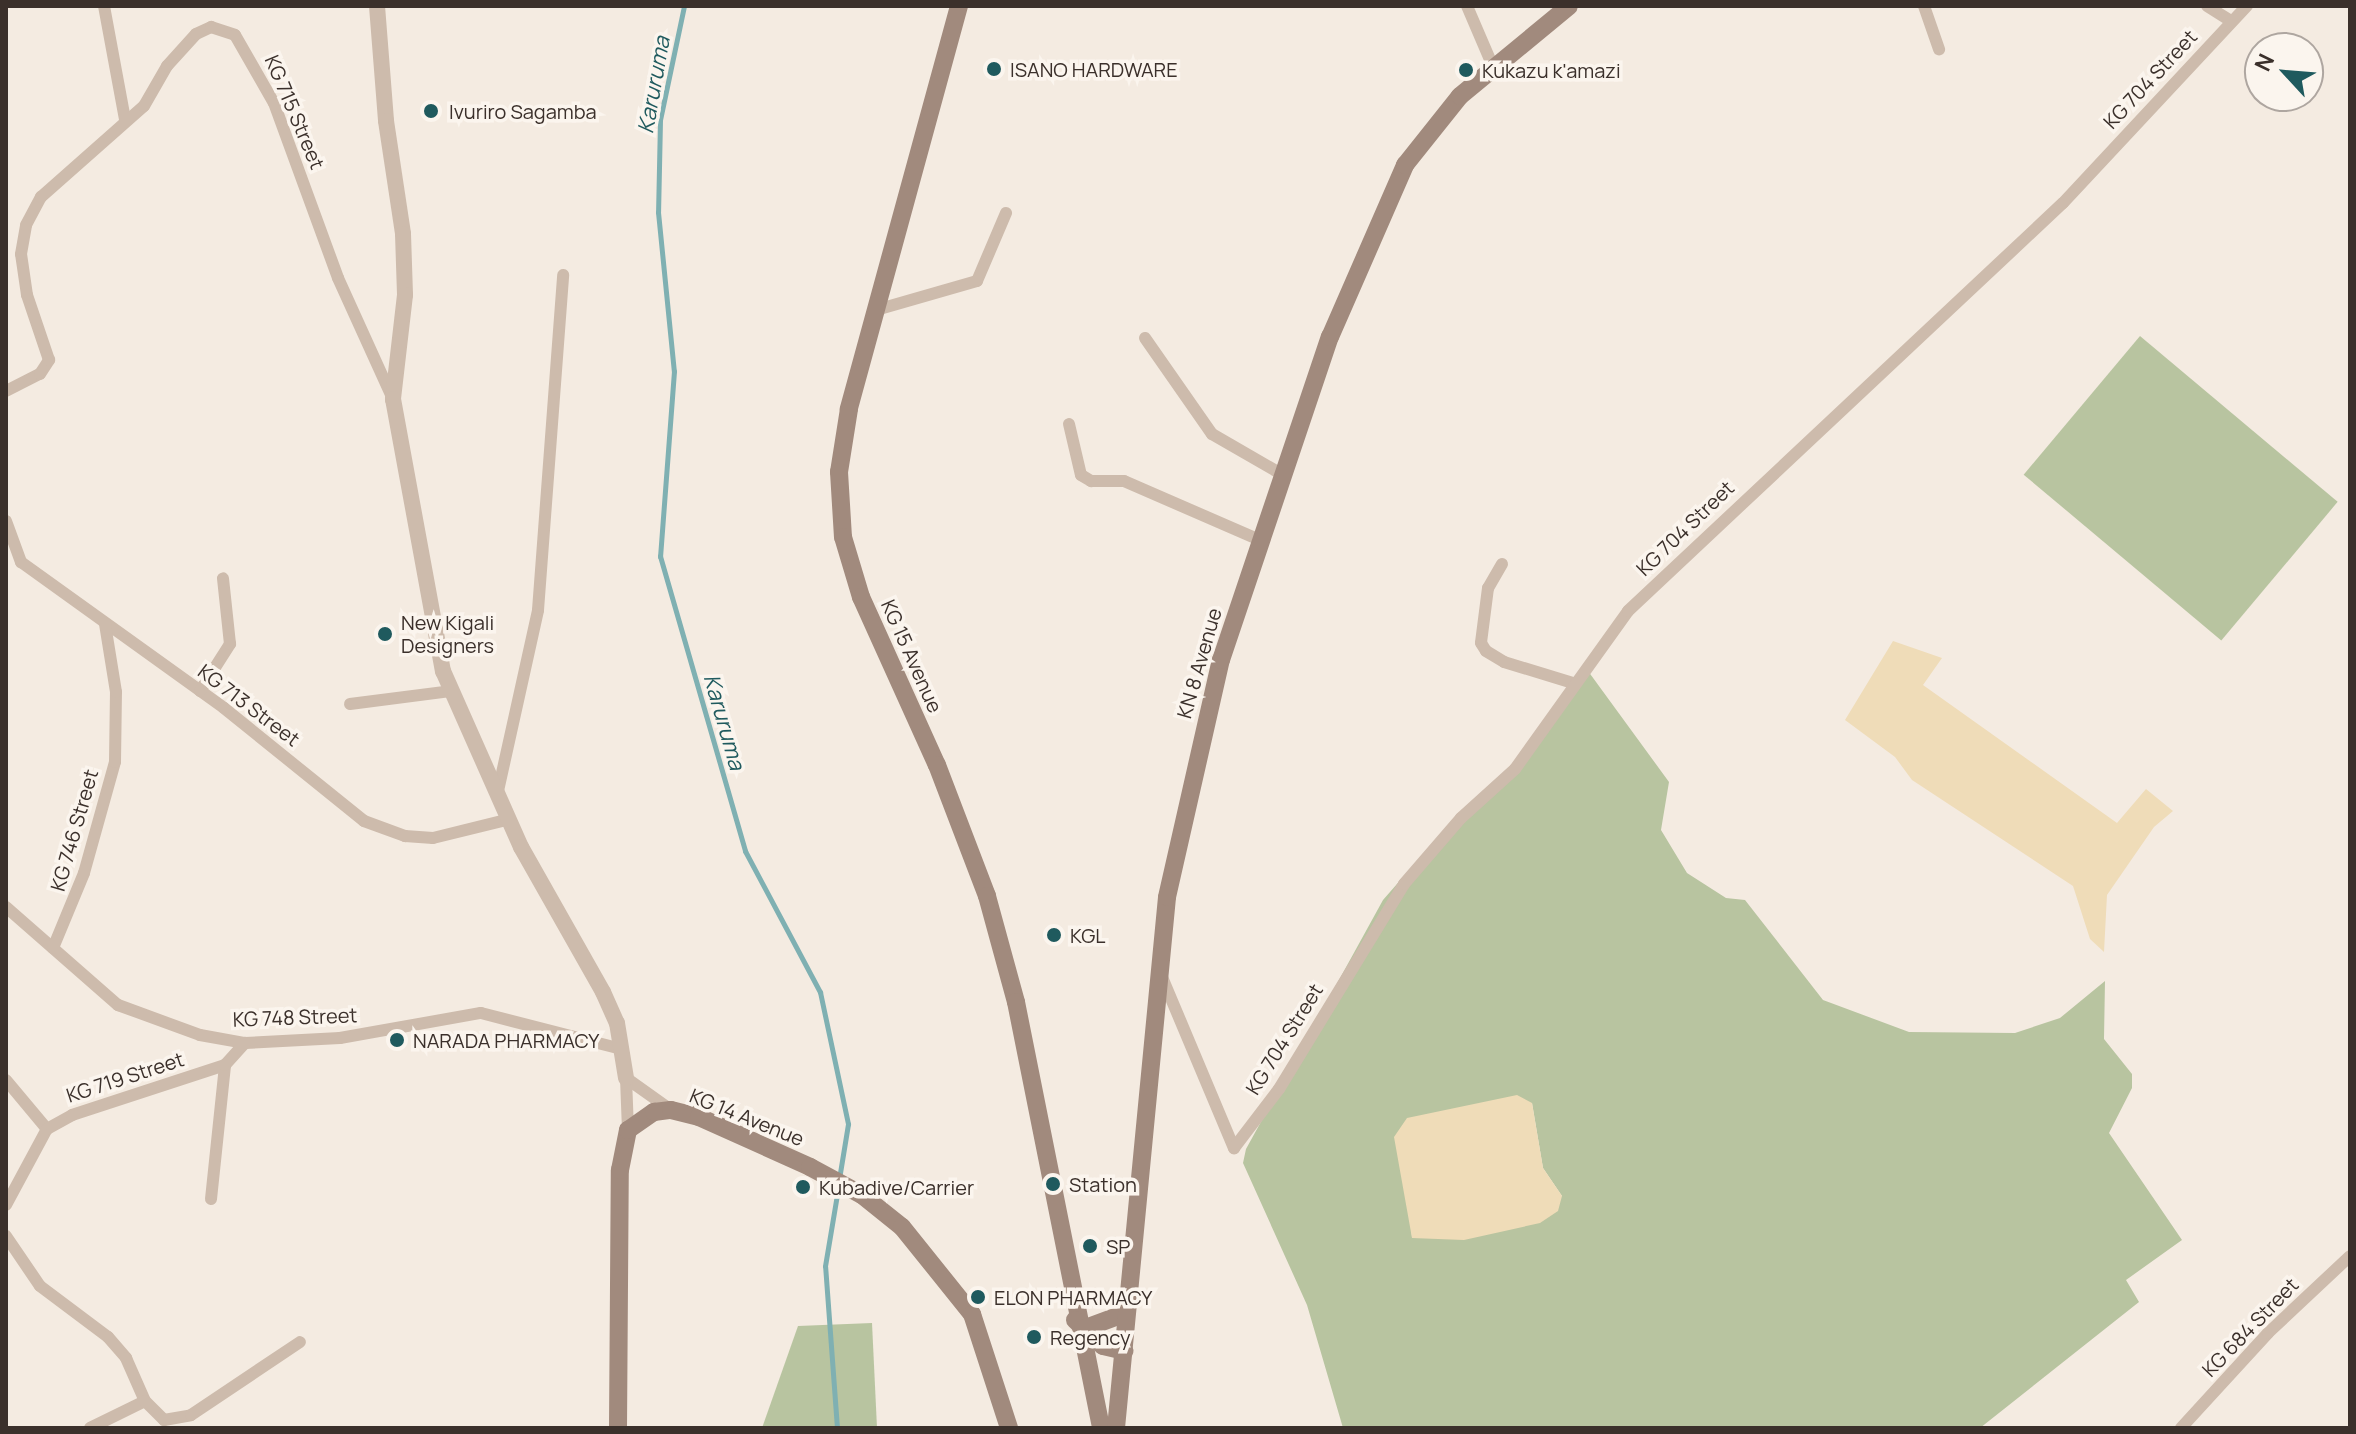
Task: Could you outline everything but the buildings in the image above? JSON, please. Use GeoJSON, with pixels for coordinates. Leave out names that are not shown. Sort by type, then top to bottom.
{"type":"FeatureCollection","features":[{"type":"Feature","properties":{"kind":"main road","name":"KG 15 Avenue"},"geometry":{"type":"LineString","coordinates":[[959,6],[849,409],[839,472],[843,537],[861,597],[947,789],[987,896],[1016,1002],[1085,1363],[1101,1428]]}},
{"type":"Feature","properties":{"kind":"main road","name":"KN 8 Avenue"},"geometry":{"type":"LineString","coordinates":[[1116,1428],[1167,897],[1194,767],[1260,540],[1330,337],[1405,165],[1435,121],[1569,6]]}},
{"type":"Feature","properties":{"kind":"main road","name":"KG 14 Avenue"},"geometry":{"type":"LineString","coordinates":[[628,1130],[654,1112],[671,1110],[699,1117],[797,1161],[862,1195],[902,1227],[972,1314],[1009,1428]]}},
{"type":"Feature","properties":{"kind":"main road"},"geometry":{"type":"LineString","coordinates":[[618,1428],[617,1194],[628,1130]]}},
{"type":"Feature","properties":{"kind":"main road"},"geometry":{"type":"LineString","coordinates":[[1079,1325],[1126,1313]]}},
{"type":"Feature","properties":{"kind":"main road"},"geometry":{"type":"LineString","coordinates":[[1079,1325],[1103,1346],[1124,1351]]}},
{"type":"Feature","properties":{"kind":"main road"},"geometry":{"type":"LineString","coordinates":[[1085,1363],[1121,1382]]}},
{"type":"Feature","properties":{"kind":"street"},"geometry":{"type":"LineString","coordinates":[[104,6],[125,119]]}},
{"type":"Feature","properties":{"kind":"street"},"geometry":{"type":"LineString","coordinates":[[377,6],[386,121],[403,234],[405,295],[393,399],[416,544],[452,691],[510,819],[603,992],[621,1049],[626,1078],[628,1130]]}},
{"type":"Feature","properties":{"kind":"street"},"geometry":{"type":"LineString","coordinates":[[1467,6],[1494,69]]}},
{"type":"Feature","properties":{"kind":"street"},"geometry":{"type":"LineString","coordinates":[[1924,6],[1939,49]]}},
{"type":"Feature","properties":{"kind":"street"},"geometry":{"type":"LineString","coordinates":[[2207,6],[2231,21]]}},
{"type":"Feature","properties":{"kind":"street","name":"KG 704 Street"},"geometry":{"type":"LineString","coordinates":[[1161,975],[1234,1148],[1279,1089],[1404,884],[1461,818],[1515,769],[1573,683],[1628,611],[2063,203],[2247,6]]}},
{"type":"Feature","properties":{"kind":"street","name":"KG 715 Street"},"geometry":{"type":"LineString","coordinates":[[6,391],[40,374],[49,360],[27,295],[21,254],[26,225],[41,197],[125,119],[144,106],[167,66],[196,34],[211,27],[235,35],[274,103],[338,278],[393,399]]}},
{"type":"Feature","properties":{"kind":"street"},"geometry":{"type":"LineString","coordinates":[[876,310],[977,281],[1006,213]]}},
{"type":"Feature","properties":{"kind":"street"},"geometry":{"type":"LineString","coordinates":[[6,255],[21,254]]}},
{"type":"Feature","properties":{"kind":"street"},"geometry":{"type":"LineString","coordinates":[[498,791],[538,610],[563,275]]}},
{"type":"Feature","properties":{"kind":"street"},"geometry":{"type":"LineString","coordinates":[[1145,338],[1212,434],[1283,475]]}},
{"type":"Feature","properties":{"kind":"street"},"geometry":{"type":"LineString","coordinates":[[1069,424],[1081,475],[1091,481],[1124,481],[1260,540]]}},
{"type":"Feature","properties":{"kind":"street","name":"KG 713 Street"},"geometry":{"type":"LineString","coordinates":[[6,521],[16,558],[200,691],[364,821],[386,831],[446,837],[510,819]]}},
{"type":"Feature","properties":{"kind":"street"},"geometry":{"type":"LineString","coordinates":[[1502,564],[1488,588],[1481,643],[1486,651],[1504,662],[1573,683]]}},
{"type":"Feature","properties":{"kind":"street"},"geometry":{"type":"LineString","coordinates":[[200,691],[230,644],[223,578]]}},
{"type":"Feature","properties":{"kind":"street","name":"KG 746 Street"},"geometry":{"type":"LineString","coordinates":[[53,948],[84,873],[115,762],[116,692],[105,624]]}},
{"type":"Feature","properties":{"kind":"street"},"geometry":{"type":"LineString","coordinates":[[350,704],[452,691]]}},
{"type":"Feature","properties":{"kind":"street","name":"KG 748 Street"},"geometry":{"type":"LineString","coordinates":[[6,907],[118,1005],[170,1028],[245,1043],[378,1033],[481,1013],[621,1049]]}},
{"type":"Feature","properties":{"kind":"street","name":"KG 719 Street"},"geometry":{"type":"LineString","coordinates":[[47,1129],[72,1115],[225,1065],[245,1043]]}},
{"type":"Feature","properties":{"kind":"street"},"geometry":{"type":"LineString","coordinates":[[211,1199],[225,1065]]}},
{"type":"Feature","properties":{"kind":"street"},"geometry":{"type":"LineString","coordinates":[[626,1078],[671,1110]]}},
{"type":"Feature","properties":{"kind":"street"},"geometry":{"type":"LineString","coordinates":[[6,1080],[47,1129],[6,1205]]}},
{"type":"Feature","properties":{"kind":"street"},"geometry":{"type":"LineString","coordinates":[[6,1236],[40,1286],[108,1337],[126,1358],[145,1401],[164,1420],[191,1415],[300,1342]]}},
{"type":"Feature","properties":{"kind":"street","name":"KG 684 Street"},"geometry":{"type":"LineString","coordinates":[[2181,1428],[2268,1333],[2350,1256]]}},
{"type":"Feature","properties":{"kind":"street"},"geometry":{"type":"LineString","coordinates":[[90,1428],[145,1401]]}},
{"type":"Feature","properties":{"kind":"green space"},"geometry":{"type":"Polygon","coordinates":[[[2140,336],[2338,502],[2221,640],[2024,475],[2140,336]]]}},
{"type":"Feature","properties":{"kind":"green space"},"geometry":{"type":"Polygon","coordinates":[[[1588,671],[1669,782],[1661,830],[1687,873],[1726,898],[1745,900],[1823,1000],[1909,1032],[2015,1033],[2060,1018],[2105,981],[2104,1039],[2132,1074],[2132,1088],[2109,1133],[2182,1240],[2126,1280],[2139,1302],[1980,1428],[1343,1428],[1307,1305],[1243,1163],[1246,1149],[1383,900],[1431,845],[1523,766],[1588,671]],[[1532,1103],[1407,1186],[1412,1237],[1562,1196],[1543,1168],[1532,1103]]]}},
{"type":"Feature","properties":{"kind":"green space"},"geometry":{"type":"Polygon","coordinates":[[[872,1323],[877,1428],[762,1428],[798,1326],[872,1323]]]}},
{"type":"Feature","properties":{"kind":"sand"},"geometry":{"type":"Polygon","coordinates":[[[1893,641],[1942,658],[1923,685],[2117,823],[2146,789],[2173,811],[2154,827],[2107,895],[2104,952],[2090,939],[2073,886],[1912,780],[1895,757],[1845,720],[1893,641]]]}},
{"type":"Feature","properties":{"kind":"sand"},"geometry":{"type":"Polygon","coordinates":[[[1517,1095],[1532,1103],[1543,1168],[1562,1196],[1558,1211],[1540,1223],[1464,1240],[1412,1238],[1394,1137],[1407,1118],[1517,1095]]]}},
{"type":"Feature","properties":{"kind":"waterway","name":"Karuruma"},"geometry":{"type":"LineString","coordinates":[[684,6],[660,120],[658,212],[674,371],[660,556],[745,851],[820,992],[848,1124],[839,1179]]}},
{"type":"Feature","properties":{"kind":"waterway","name":"Karuruma"},"geometry":{"type":"LineString","coordinates":[[837,1428],[825,1266],[838,1188]]}},
{"type":"Feature","properties":{"kind":"place","name":"ISANO HARDWARE"},"geometry":{"type":"Point","coordinates":[994,69]}},
{"type":"Feature","properties":{"kind":"place","name":"Kukazu k'amazi"},"geometry":{"type":"Point","coordinates":[1466,70]}},
{"type":"Feature","properties":{"kind":"place","name":"Ivuriro Sagamba"},"geometry":{"type":"Point","coordinates":[431,111]}},
{"type":"Feature","properties":{"kind":"place","name":"New Kigali Designers"},"geometry":{"type":"Point","coordinates":[385,634]}},
{"type":"Feature","properties":{"kind":"place","name":"KGL"},"geometry":{"type":"Point","coordinates":[1054,935]}},
{"type":"Feature","properties":{"kind":"place","name":"NARADA PHARMACY"},"geometry":{"type":"Point","coordinates":[397,1040]}},
{"type":"Feature","properties":{"kind":"place","name":"Station"},"geometry":{"type":"Point","coordinates":[1053,1184]}},
{"type":"Feature","properties":{"kind":"place","name":"Kubadive/Carrier"},"geometry":{"type":"Point","coordinates":[803,1187]}},
{"type":"Feature","properties":{"kind":"place","name":"SP"},"geometry":{"type":"Point","coordinates":[1090,1246]}},
{"type":"Feature","properties":{"kind":"place","name":"ELON PHARMACY"},"geometry":{"type":"Point","coordinates":[978,1297]}},
{"type":"Feature","properties":{"kind":"place","name":"Regency"},"geometry":{"type":"Point","coordinates":[1034,1337]}}]}
